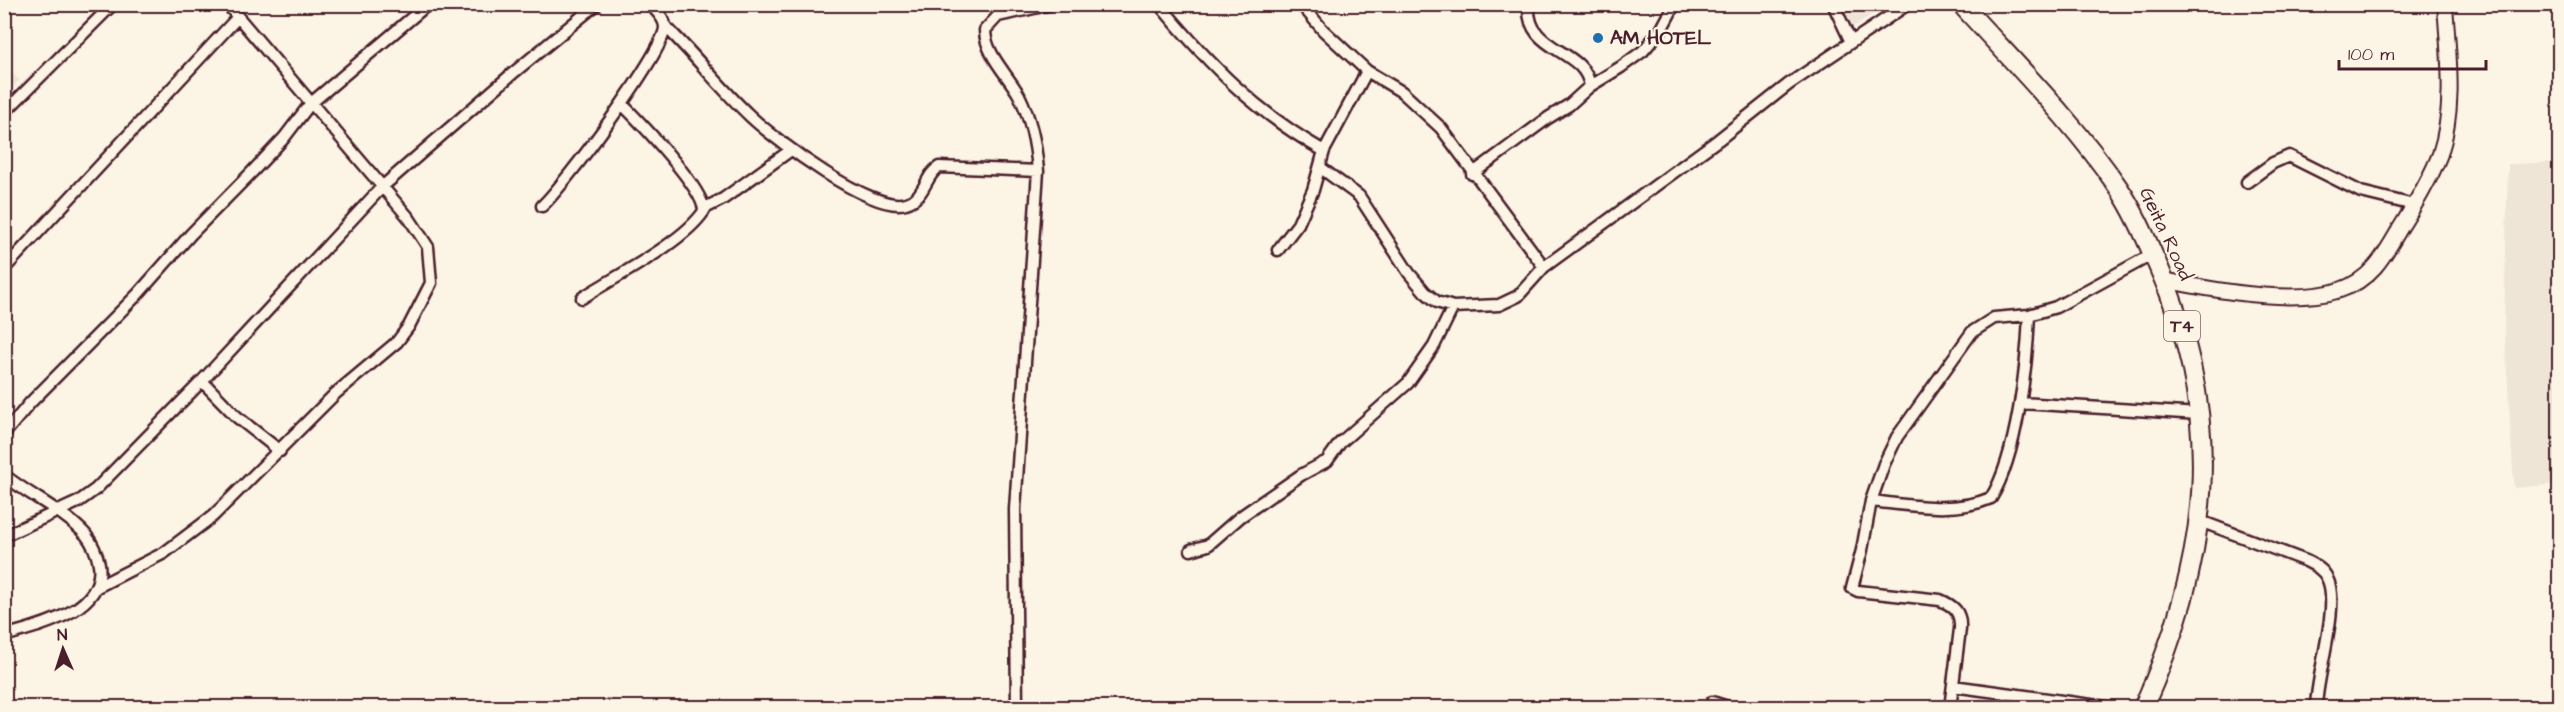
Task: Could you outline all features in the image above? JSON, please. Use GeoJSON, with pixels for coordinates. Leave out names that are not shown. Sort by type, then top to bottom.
{"type":"FeatureCollection","features":[{"type":"Feature","properties":{"kind":"highway","name":"Geita Road"},"geometry":{"type":"LineString","coordinates":[[1961,4],[2089,147],[2120,189],[2153,254],[2183,330],[2193,371],[2203,433],[2200,521],[2193,566],[2170,645],[2143,708]]}},
{"type":"Feature","properties":{"kind":"street"},"geometry":{"type":"LineString","coordinates":[[4,114],[113,4]]}},
{"type":"Feature","properties":{"kind":"street"},"geometry":{"type":"LineString","coordinates":[[95,588],[164,553],[213,516],[352,378],[397,342],[409,326],[431,283],[428,247],[409,218],[227,4]]}},
{"type":"Feature","properties":{"kind":"street"},"geometry":{"type":"LineString","coordinates":[[4,434],[30,403],[138,294],[191,234],[284,138],[310,104],[429,4]]}},
{"type":"Feature","properties":{"kind":"street"},"geometry":{"type":"LineString","coordinates":[[4,536],[78,502],[96,489],[202,381],[382,187],[597,4]]}},
{"type":"Feature","properties":{"kind":"street"},"geometry":{"type":"LineString","coordinates":[[542,206],[622,104],[652,57],[664,34],[665,26],[663,19],[650,4]]}},
{"type":"Feature","properties":{"kind":"street"},"geometry":{"type":"LineString","coordinates":[[1017,708],[1015,509],[1038,171],[1036,143],[1025,110],[1018,94],[987,45],[985,30],[998,16],[1052,4]]}},
{"type":"Feature","properties":{"kind":"street"},"geometry":{"type":"LineString","coordinates":[[1159,4],[1239,92],[1281,124],[1324,151]]}},
{"type":"Feature","properties":{"kind":"street"},"geometry":{"type":"LineString","coordinates":[[1301,4],[1323,30],[1367,71],[1402,92],[1441,128],[1472,174],[1544,267]]}},
{"type":"Feature","properties":{"kind":"street"},"geometry":{"type":"LineString","coordinates":[[1529,4],[1529,21],[1535,31],[1552,48],[1584,69],[1590,86]]}},
{"type":"Feature","properties":{"kind":"street"},"geometry":{"type":"LineString","coordinates":[[1472,174],[1569,105],[1590,86],[1621,67],[1652,42],[1675,4]]}},
{"type":"Feature","properties":{"kind":"street"},"geometry":{"type":"LineString","coordinates":[[1833,4],[1851,42]]}},
{"type":"Feature","properties":{"kind":"street"},"geometry":{"type":"LineString","coordinates":[[1321,168],[1359,196],[1409,273],[1437,302],[1453,307],[1507,303],[1518,296],[1544,267],[1718,140],[1789,84],[1908,4]]}},
{"type":"Feature","properties":{"kind":"street"},"geometry":{"type":"LineString","coordinates":[[2164,280],[2240,293],[2310,295],[2340,290],[2358,283],[2372,272],[2414,206],[2436,163],[2444,137],[2451,93],[2445,4]]}},
{"type":"Feature","properties":{"kind":"street"},"geometry":{"type":"LineString","coordinates":[[4,269],[237,18]]}},
{"type":"Feature","properties":{"kind":"street"},"geometry":{"type":"LineString","coordinates":[[665,26],[749,115],[791,150],[853,189],[879,200],[899,204],[907,203],[916,198],[934,170],[939,167],[1038,171]]}},
{"type":"Feature","properties":{"kind":"street"},"geometry":{"type":"LineString","coordinates":[[1278,250],[1298,224],[1321,168],[1324,151],[1367,71]]}},
{"type":"Feature","properties":{"kind":"street"},"geometry":{"type":"LineString","coordinates":[[622,104],[647,128],[701,199],[705,208]]}},
{"type":"Feature","properties":{"kind":"street"},"geometry":{"type":"LineString","coordinates":[[582,298],[676,240],[691,227],[705,208],[723,199],[791,150]]}},
{"type":"Feature","properties":{"kind":"street"},"geometry":{"type":"LineString","coordinates":[[2247,182],[2273,163],[2289,156],[2361,192],[2414,206]]}},
{"type":"Feature","properties":{"kind":"street"},"geometry":{"type":"LineString","coordinates":[[1950,708],[1960,622],[1960,617],[1952,605],[1928,598],[1852,589],[1871,501],[1884,464],[1897,437],[1979,325],[1994,318],[2029,315],[2056,307],[2153,254]]}},
{"type":"Feature","properties":{"kind":"street"},"geometry":{"type":"LineString","coordinates":[[1191,550],[1203,548],[1213,542],[1240,517],[1301,475],[1327,461],[1340,443],[1399,392],[1425,361],[1453,307]]}},
{"type":"Feature","properties":{"kind":"street"},"geometry":{"type":"LineString","coordinates":[[1871,501],[1932,507],[1976,504],[1991,498],[2008,454],[2020,403],[2029,315]]}},
{"type":"Feature","properties":{"kind":"street"},"geometry":{"type":"LineString","coordinates":[[202,381],[237,417],[280,450]]}},
{"type":"Feature","properties":{"kind":"street"},"geometry":{"type":"LineString","coordinates":[[2020,403],[2150,413],[2200,414]]}},
{"type":"Feature","properties":{"kind":"street"},"geometry":{"type":"LineString","coordinates":[[4,475],[58,511],[87,536],[97,553],[99,579],[82,605],[69,614],[4,636]]}},
{"type":"Feature","properties":{"kind":"street"},"geometry":{"type":"LineString","coordinates":[[2200,521],[2306,561],[2318,567],[2327,578],[2331,603],[2316,708]]}},
{"type":"Feature","properties":{"kind":"street"},"geometry":{"type":"LineString","coordinates":[[1953,686],[2113,708]]}},
{"type":"Feature","properties":{"kind":"street"},"geometry":{"type":"LineString","coordinates":[[1712,702],[1731,708]]}},
{"type":"Feature","properties":{"kind":"shaded area"},"geometry":{"type":"Polygon","coordinates":[[[1836,5],[1886,5],[1852,28],[1836,5]]]}},
{"type":"Feature","properties":{"kind":"shaded area"},"geometry":{"type":"Polygon","coordinates":[[[4,66],[20,80],[5,96],[4,96],[4,66]]]}},
{"type":"Feature","properties":{"kind":"shaded area"},"geometry":{"type":"Polygon","coordinates":[[[2559,162],[2559,484],[2514,488],[2504,321],[2508,164],[2559,162]]]}},
{"type":"Feature","properties":{"kind":"place","name":"AM HOTEL"},"geometry":{"type":"Point","coordinates":[1598,38]}}]}
